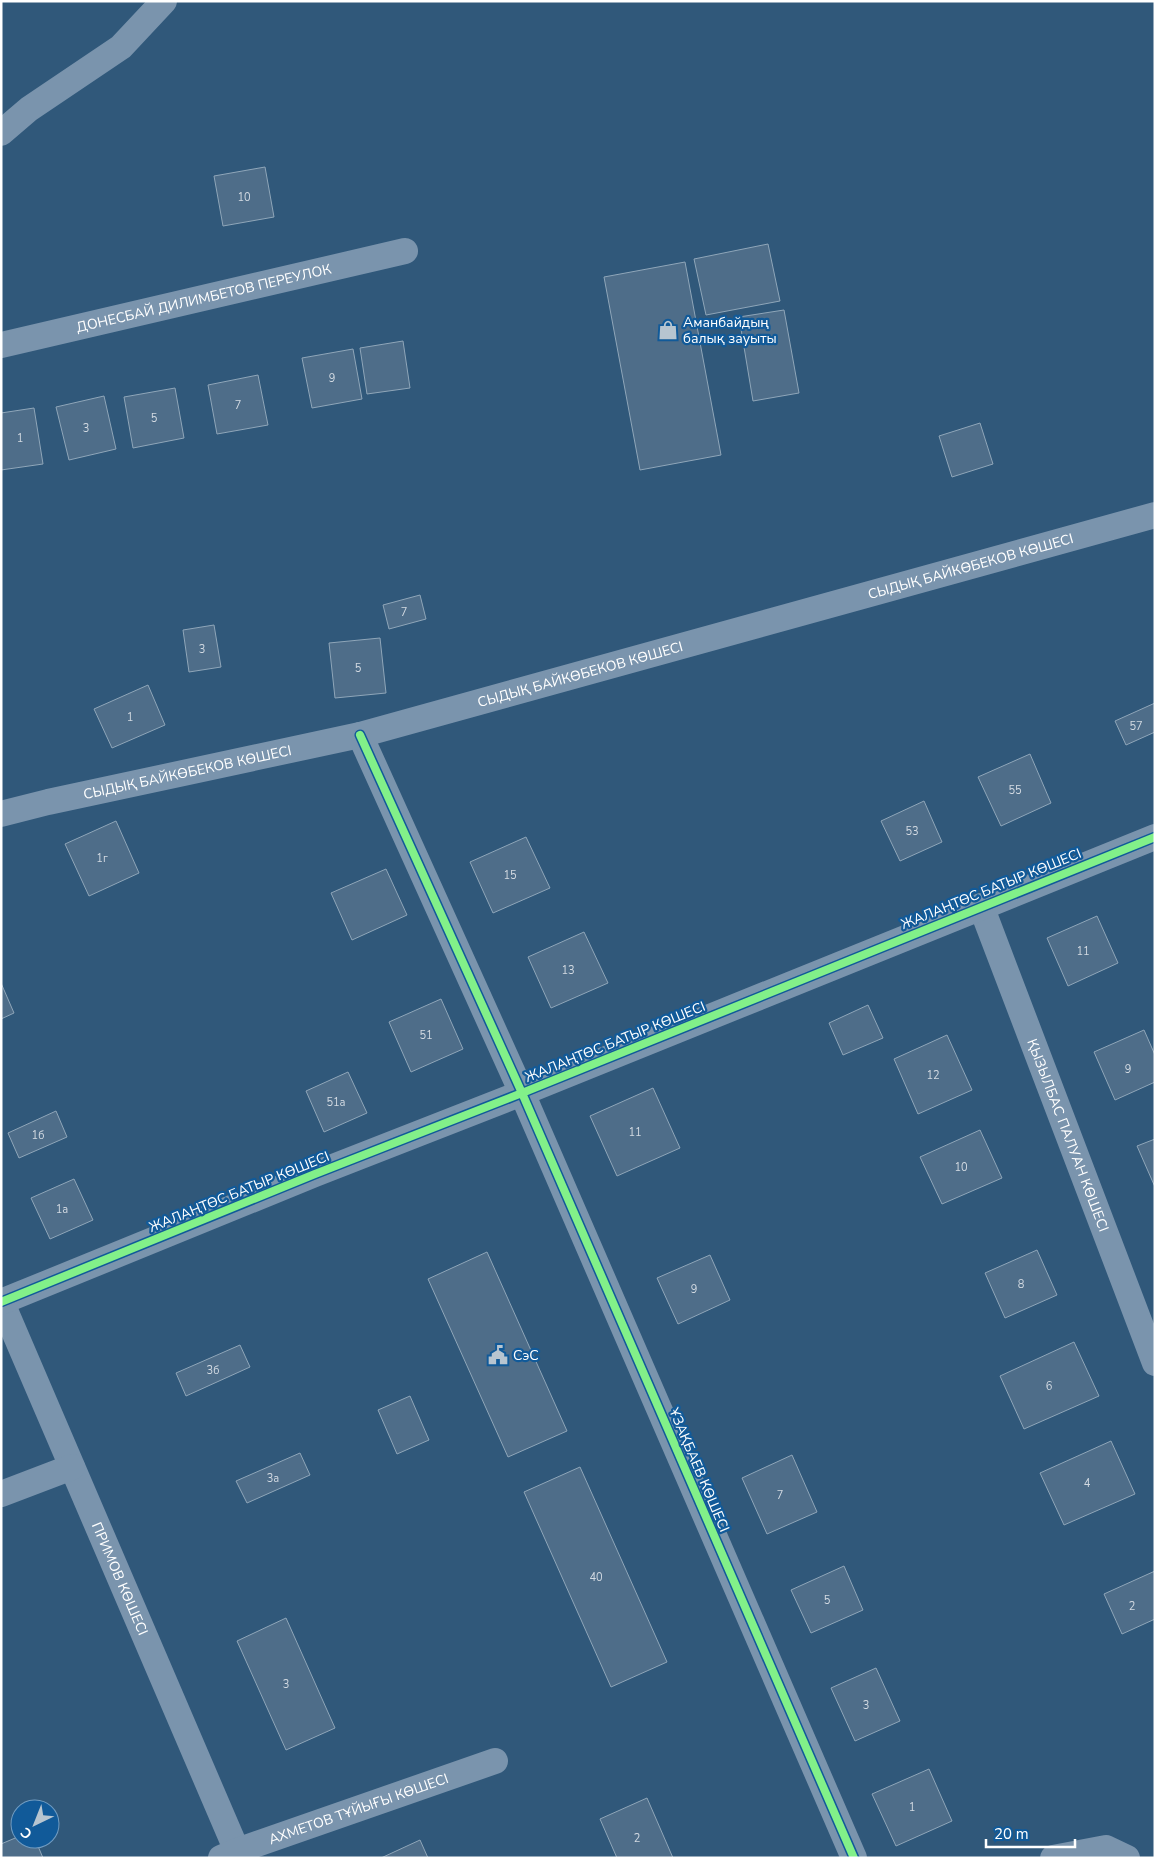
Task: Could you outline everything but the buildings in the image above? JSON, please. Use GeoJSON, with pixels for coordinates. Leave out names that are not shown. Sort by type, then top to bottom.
{"type":"FeatureCollection","features":[{"type":"Feature","properties":{"kind":"street"},"geometry":{"type":"LineString","coordinates":[[1,132],[29,109],[121,47],[164,1]]}},
{"type":"Feature","properties":{"kind":"street","name":"ДОНЕСБАЙ ДИЛИМБЕТОВ ПЕРЕУЛОК"},"geometry":{"type":"LineString","coordinates":[[1,345],[406,251]]}},
{"type":"Feature","properties":{"kind":"street","name":"СЫДЫҚ БАЙКӨБЕКОВ КӨШЕСІ"},"geometry":{"type":"LineString","coordinates":[[1,814],[48,802],[360,736],[1155,515]]}},
{"type":"Feature","properties":{"kind":"street","name":"ҰЗАҚБАЕВ КӨШЕСІ"},"geometry":{"type":"LineString","coordinates":[[360,736],[522,1093],[854,1857]]}},
{"type":"Feature","properties":{"kind":"street","name":"ЖАЛАҢТӨС БАТЫР КӨШЕСІ"},"geometry":{"type":"LineString","coordinates":[[1,1302],[1155,837]]}},
{"type":"Feature","properties":{"kind":"street","name":"ҚЫЗЫЛБАС ПАЛУАН КӨШЕСІ"},"geometry":{"type":"LineString","coordinates":[[981,906],[1155,1363]]}},
{"type":"Feature","properties":{"kind":"street","name":"ПРИМОВ КӨШЕСІ"},"geometry":{"type":"LineString","coordinates":[[1,1302],[72,1467],[233,1855]]}},
{"type":"Feature","properties":{"kind":"street"},"geometry":{"type":"LineString","coordinates":[[1,1494],[72,1467]]}},
{"type":"Feature","properties":{"kind":"street","name":"АХМЕТОВ ТҰЙЫҒЫ КӨШЕСІ"},"geometry":{"type":"LineString","coordinates":[[233,1855],[495,1761]]}},
{"type":"Feature","properties":{"kind":"street"},"geometry":{"type":"LineString","coordinates":[[1053,1858],[1106,1848],[1127,1858]]}},
{"type":"Feature","properties":{"kind":"cycle path"},"geometry":{"type":"LineString","coordinates":[[360,735],[522,1093],[854,1858]]}},
{"type":"Feature","properties":{"kind":"cycle path"},"geometry":{"type":"LineString","coordinates":[[1,1302],[1155,837]]}},
{"type":"Feature","properties":{"kind":"place","name":"Аманбайдың балық зауыты"},"geometry":{"type":"Point","coordinates":[668,330]}},
{"type":"Feature","properties":{"kind":"place","name":"СэС"},"geometry":{"type":"Point","coordinates":[498,1355]}}]}
